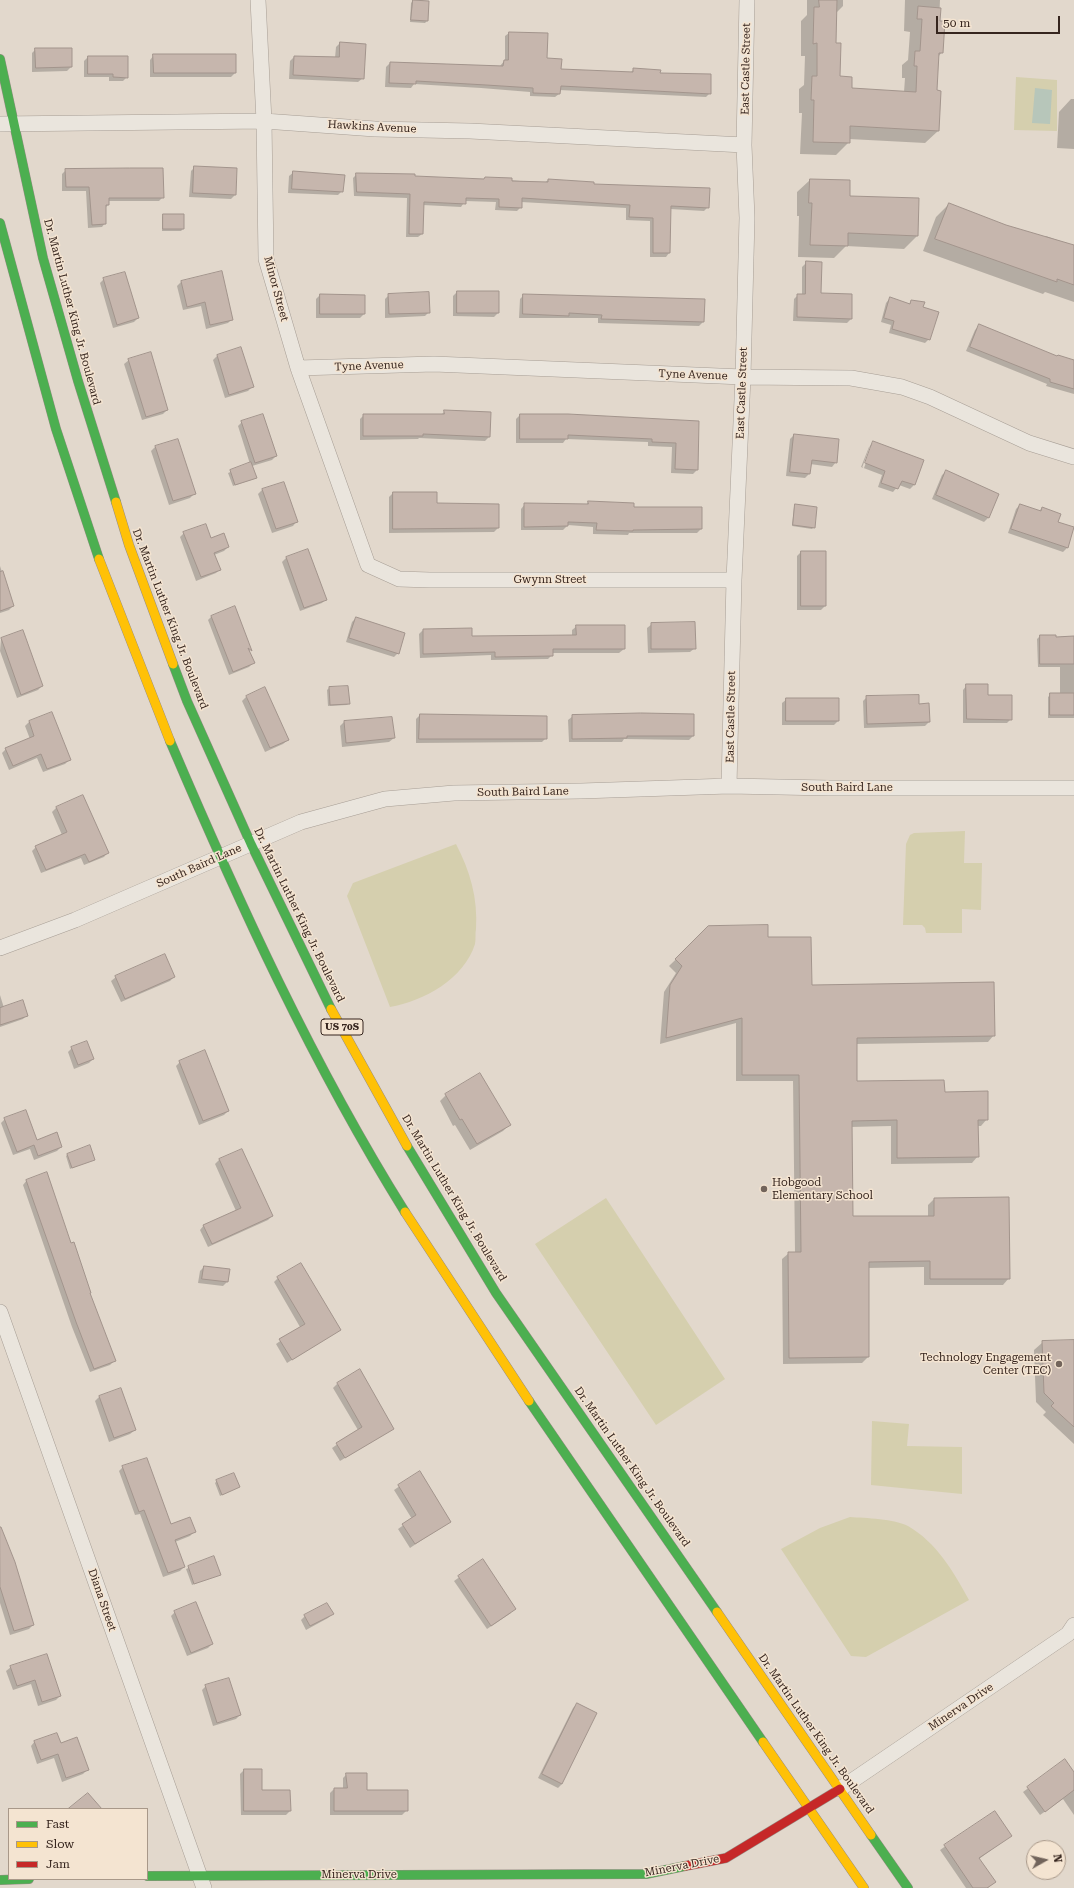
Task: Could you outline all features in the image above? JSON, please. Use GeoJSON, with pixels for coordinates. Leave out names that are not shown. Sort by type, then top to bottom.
{"type":"FeatureCollection","features":[{"type":"Feature","properties":{"kind":"main road","name":"Dr. Martin Luther King Jr. Boulevard"},"geometry":{"type":"LineString","coordinates":[[0,59],[7,124],[81,394],[129,546],[187,701],[250,844],[319,986],[410,1149],[496,1293],[908,1888]]}},
{"type":"Feature","properties":{"kind":"main road","name":"US 70S"},"geometry":{"type":"LineString","coordinates":[[0,223],[25,322],[94,547],[136,658],[220,858],[286,996],[342,1105],[423,1239],[522,1391],[864,1888]]}},
{"type":"Feature","properties":{"kind":"main road","name":"Minerva Drive"},"geometry":{"type":"LineString","coordinates":[[148,1876],[201,1881],[646,1874],[726,1858],[840,1789]]}},
{"type":"Feature","properties":{"kind":"street","name":"Minor Street"},"geometry":{"type":"LineString","coordinates":[[258,0],[264,121],[266,259],[298,368],[368,565]]}},
{"type":"Feature","properties":{"kind":"street","name":"East Castle Street"},"geometry":{"type":"LineString","coordinates":[[729,786],[734,580],[743,377],[747,218],[744,145],[747,0]]}},
{"type":"Feature","properties":{"kind":"street","name":"Hawkins Avenue"},"geometry":{"type":"LineString","coordinates":[[7,124],[264,121],[375,129],[470,131],[744,145]]}},
{"type":"Feature","properties":{"kind":"street","name":"Tyne Avenue"},"geometry":{"type":"LineString","coordinates":[[298,368],[434,364],[743,377],[851,378],[902,387],[930,397],[1029,443],[1074,456]]}},
{"type":"Feature","properties":{"kind":"street","name":"Gwynn Street"},"geometry":{"type":"LineString","coordinates":[[368,565],[399,578],[430,580],[734,580]]}},
{"type":"Feature","properties":{"kind":"street","name":"South Baird Lane"},"geometry":{"type":"LineString","coordinates":[[0,948],[76,920],[301,822],[385,799],[454,793],[566,792],[729,786],[829,788],[1074,788]]}},
{"type":"Feature","properties":{"kind":"street","name":"Diana Street"},"geometry":{"type":"LineString","coordinates":[[0,1312],[201,1881]]}},
{"type":"Feature","properties":{"kind":"street","name":"Minerva Drive"},"geometry":{"type":"LineString","coordinates":[[840,1789],[1068,1634],[1074,1625]]}},
{"type":"Feature","properties":{"kind":"shaded area"},"geometry":{"type":"Polygon","coordinates":[[[1016,77],[1057,80],[1057,131],[1014,130],[1016,77]]]}},
{"type":"Feature","properties":{"kind":"shaded area"},"geometry":{"type":"Polygon","coordinates":[[[1035,88],[1052,90],[1050,124],[1032,123],[1035,88]]]}},
{"type":"Feature","properties":{"kind":"shaded area"},"geometry":{"type":"Polygon","coordinates":[[[965,831],[964,863],[982,863],[981,910],[962,909],[962,933],[926,933],[925,928],[922,925],[903,925],[906,844],[910,835],[914,833],[965,831]]]}},
{"type":"Feature","properties":{"kind":"shaded area"},"geometry":{"type":"Polygon","coordinates":[[[456,844],[469,875],[476,906],[475,944],[470,957],[452,978],[429,994],[416,1000],[390,1007],[347,896],[353,883],[456,844]]]}},
{"type":"Feature","properties":{"kind":"shaded area"},"geometry":{"type":"Polygon","coordinates":[[[606,1198],[725,1379],[656,1425],[535,1244],[606,1198]]]}},
{"type":"Feature","properties":{"kind":"shaded area"},"geometry":{"type":"Polygon","coordinates":[[[872,1421],[909,1424],[907,1446],[962,1447],[962,1494],[871,1485],[872,1421]]]}},
{"type":"Feature","properties":{"kind":"shaded area"},"geometry":{"type":"Polygon","coordinates":[[[850,1517],[880,1519],[908,1526],[927,1540],[936,1549],[950,1568],[969,1600],[866,1657],[851,1656],[781,1549],[820,1528],[850,1517]]]}},
{"type":"Feature","properties":{"kind":"building"},"geometry":{"type":"Polygon","coordinates":[[[413,0],[429,1],[428,21],[411,20],[413,0]]]}},
{"type":"Feature","properties":{"kind":"building"},"geometry":{"type":"Polygon","coordinates":[[[819,0],[837,0],[836,43],[841,43],[840,76],[852,77],[852,88],[916,92],[917,66],[914,66],[915,51],[920,51],[922,19],[917,19],[918,6],[941,8],[940,21],[945,21],[943,53],[939,53],[937,90],[941,91],[939,131],[850,126],[850,143],[813,142],[814,100],[811,100],[812,76],[817,76],[817,43],[813,44],[814,7],[819,7],[819,0]]]}},
{"type":"Feature","properties":{"kind":"building"},"geometry":{"type":"Polygon","coordinates":[[[509,32],[548,33],[547,58],[562,59],[561,69],[633,72],[633,68],[661,70],[660,73],[711,74],[711,94],[561,86],[560,94],[533,93],[533,88],[416,81],[416,84],[389,83],[390,62],[503,66],[504,60],[508,60],[509,32]]]}},
{"type":"Feature","properties":{"kind":"building"},"geometry":{"type":"Polygon","coordinates":[[[340,42],[366,44],[364,79],[293,75],[294,56],[339,57],[340,42]]]}},
{"type":"Feature","properties":{"kind":"building"},"geometry":{"type":"Polygon","coordinates":[[[35,48],[72,48],[72,67],[36,68],[35,48]]]}},
{"type":"Feature","properties":{"kind":"building"},"geometry":{"type":"Polygon","coordinates":[[[153,54],[236,54],[236,73],[154,73],[153,54]]]}},
{"type":"Feature","properties":{"kind":"building"},"geometry":{"type":"Polygon","coordinates":[[[88,56],[128,56],[128,78],[113,77],[113,74],[88,74],[88,56]]]}},
{"type":"Feature","properties":{"kind":"building"},"geometry":{"type":"Polygon","coordinates":[[[194,166],[237,168],[236,195],[193,193],[194,166]]]}},
{"type":"Feature","properties":{"kind":"building"},"geometry":{"type":"Polygon","coordinates":[[[163,168],[164,198],[109,198],[109,205],[106,205],[106,224],[92,225],[89,187],[66,187],[65,169],[163,168]]]}},
{"type":"Feature","properties":{"kind":"building"},"geometry":{"type":"Polygon","coordinates":[[[293,171],[345,175],[343,192],[292,189],[293,171]]]}},
{"type":"Feature","properties":{"kind":"building"},"geometry":{"type":"Polygon","coordinates":[[[356,173],[415,174],[415,176],[484,179],[485,177],[512,178],[512,181],[548,182],[548,179],[594,182],[594,184],[710,188],[709,208],[671,206],[670,253],[653,253],[653,218],[629,217],[630,205],[522,198],[522,208],[499,207],[499,199],[466,198],[466,204],[424,202],[423,234],[409,234],[410,194],[357,192],[356,173]]]}},
{"type":"Feature","properties":{"kind":"building"},"geometry":{"type":"Polygon","coordinates":[[[810,179],[850,180],[850,196],[919,198],[918,236],[848,233],[848,246],[810,245],[812,203],[809,203],[810,179]]]}},
{"type":"Feature","properties":{"kind":"building"},"geometry":{"type":"Polygon","coordinates":[[[949,203],[1006,225],[1074,245],[1074,285],[1057,279],[1057,282],[935,239],[949,203]]]}},
{"type":"Feature","properties":{"kind":"building"},"geometry":{"type":"Polygon","coordinates":[[[163,214],[184,214],[184,229],[163,229],[163,214]]]}},
{"type":"Feature","properties":{"kind":"building"},"geometry":{"type":"Polygon","coordinates":[[[806,261],[822,262],[821,293],[852,294],[852,319],[797,317],[797,294],[805,294],[806,261]]]}},
{"type":"Feature","properties":{"kind":"building"},"geometry":{"type":"Polygon","coordinates":[[[222,271],[233,320],[210,325],[205,302],[187,307],[181,281],[222,271]]]}},
{"type":"Feature","properties":{"kind":"building"},"geometry":{"type":"Polygon","coordinates":[[[125,272],[139,318],[117,325],[103,278],[125,272]]]}},
{"type":"Feature","properties":{"kind":"building"},"geometry":{"type":"Polygon","coordinates":[[[457,291],[499,291],[499,313],[457,313],[457,291]]]}},
{"type":"Feature","properties":{"kind":"building"},"geometry":{"type":"Polygon","coordinates":[[[429,292],[430,313],[389,314],[388,294],[429,292]]]}},
{"type":"Feature","properties":{"kind":"building"},"geometry":{"type":"Polygon","coordinates":[[[320,294],[365,295],[365,314],[320,314],[320,294]]]}},
{"type":"Feature","properties":{"kind":"building"},"geometry":{"type":"Polygon","coordinates":[[[523,294],[705,299],[704,322],[601,319],[602,315],[569,313],[569,316],[523,314],[523,294]]]}},
{"type":"Feature","properties":{"kind":"building"},"geometry":{"type":"Polygon","coordinates":[[[890,297],[910,304],[911,300],[925,302],[923,307],[939,312],[930,340],[892,329],[894,321],[884,318],[890,297]]]}},
{"type":"Feature","properties":{"kind":"building"},"geometry":{"type":"Polygon","coordinates":[[[979,324],[1057,356],[1058,355],[1074,360],[1074,389],[1050,382],[1050,379],[970,347],[979,324]]]}},
{"type":"Feature","properties":{"kind":"building"},"geometry":{"type":"Polygon","coordinates":[[[241,347],[254,387],[229,395],[217,355],[241,347]]]}},
{"type":"Feature","properties":{"kind":"building"},"geometry":{"type":"Polygon","coordinates":[[[151,352],[168,410],[146,417],[128,359],[151,352]]]}},
{"type":"Feature","properties":{"kind":"building"},"geometry":{"type":"Polygon","coordinates":[[[444,410],[491,412],[490,437],[423,434],[423,436],[363,436],[363,414],[444,414],[444,410]]]}},
{"type":"Feature","properties":{"kind":"building"},"geometry":{"type":"Polygon","coordinates":[[[263,414],[277,456],[255,463],[241,421],[263,414]]]}},
{"type":"Feature","properties":{"kind":"building"},"geometry":{"type":"Polygon","coordinates":[[[520,414],[568,414],[699,421],[698,470],[675,469],[676,443],[652,442],[652,439],[568,435],[568,439],[520,439],[520,414]]]}},
{"type":"Feature","properties":{"kind":"building"},"geometry":{"type":"Polygon","coordinates":[[[794,434],[839,439],[837,463],[812,460],[810,474],[790,472],[794,434]]]}},
{"type":"Feature","properties":{"kind":"building"},"geometry":{"type":"Polygon","coordinates":[[[178,439],[196,494],[173,501],[155,446],[178,439]]]}},
{"type":"Feature","properties":{"kind":"building"},"geometry":{"type":"Polygon","coordinates":[[[873,441],[924,460],[915,485],[902,481],[898,489],[881,483],[885,471],[865,463],[873,441]]]}},
{"type":"Feature","properties":{"kind":"building"},"geometry":{"type":"Polygon","coordinates":[[[251,462],[257,478],[235,485],[230,470],[251,462]]]}},
{"type":"Feature","properties":{"kind":"building"},"geometry":{"type":"Polygon","coordinates":[[[946,470],[999,494],[989,518],[936,495],[946,470]]]}},
{"type":"Feature","properties":{"kind":"building"},"geometry":{"type":"Polygon","coordinates":[[[284,482],[298,522],[276,529],[262,489],[284,482]]]}},
{"type":"Feature","properties":{"kind":"building"},"geometry":{"type":"Polygon","coordinates":[[[393,492],[437,492],[437,503],[499,504],[499,528],[393,529],[393,492]]]}},
{"type":"Feature","properties":{"kind":"building"},"geometry":{"type":"Polygon","coordinates":[[[588,501],[634,503],[634,507],[702,507],[702,529],[633,531],[596,530],[597,523],[568,522],[568,526],[524,527],[524,503],[588,504],[588,501]]]}},
{"type":"Feature","properties":{"kind":"building"},"geometry":{"type":"Polygon","coordinates":[[[795,504],[817,507],[815,528],[793,525],[795,504]]]}},
{"type":"Feature","properties":{"kind":"building"},"geometry":{"type":"Polygon","coordinates":[[[1020,504],[1041,511],[1042,507],[1061,514],[1058,522],[1074,527],[1068,548],[1011,529],[1020,504]]]}},
{"type":"Feature","properties":{"kind":"building"},"geometry":{"type":"Polygon","coordinates":[[[206,524],[211,538],[224,533],[229,547],[214,553],[221,570],[201,577],[183,532],[206,524]]]}},
{"type":"Feature","properties":{"kind":"building"},"geometry":{"type":"Polygon","coordinates":[[[308,549],[327,600],[304,608],[286,557],[308,549]]]}},
{"type":"Feature","properties":{"kind":"building"},"geometry":{"type":"Polygon","coordinates":[[[801,551],[826,551],[826,606],[801,606],[801,551]]]}},
{"type":"Feature","properties":{"kind":"building"},"geometry":{"type":"Polygon","coordinates":[[[3,571],[14,606],[0,611],[0,572],[3,571]]]}},
{"type":"Feature","properties":{"kind":"building"},"geometry":{"type":"Polygon","coordinates":[[[235,606],[252,651],[248,648],[255,663],[233,672],[211,616],[235,606]]]}},
{"type":"Feature","properties":{"kind":"building"},"geometry":{"type":"Polygon","coordinates":[[[356,617],[405,633],[399,654],[349,638],[356,617]]]}},
{"type":"Feature","properties":{"kind":"building"},"geometry":{"type":"Polygon","coordinates":[[[695,622],[696,649],[651,649],[651,623],[695,622]]]}},
{"type":"Feature","properties":{"kind":"building"},"geometry":{"type":"Polygon","coordinates":[[[576,625],[625,625],[625,649],[553,649],[553,656],[495,657],[495,652],[423,654],[423,629],[472,628],[472,636],[576,635],[576,625]]]}},
{"type":"Feature","properties":{"kind":"building"},"geometry":{"type":"Polygon","coordinates":[[[23,630],[43,686],[21,695],[1,638],[23,630]]]}},
{"type":"Feature","properties":{"kind":"building"},"geometry":{"type":"Polygon","coordinates":[[[1040,635],[1056,635],[1056,637],[1074,636],[1074,664],[1040,664],[1040,635]]]}},
{"type":"Feature","properties":{"kind":"building"},"geometry":{"type":"Polygon","coordinates":[[[966,684],[988,684],[988,695],[1012,695],[1012,720],[967,719],[966,684]]]}},
{"type":"Feature","properties":{"kind":"building"},"geometry":{"type":"Polygon","coordinates":[[[348,686],[350,704],[330,705],[329,687],[348,686]]]}},
{"type":"Feature","properties":{"kind":"building"},"geometry":{"type":"Polygon","coordinates":[[[265,687],[289,740],[270,748],[246,696],[265,687]]]}},
{"type":"Feature","properties":{"kind":"building"},"geometry":{"type":"Polygon","coordinates":[[[1050,693],[1074,693],[1074,715],[1050,715],[1050,693]]]}},
{"type":"Feature","properties":{"kind":"building"},"geometry":{"type":"Polygon","coordinates":[[[919,695],[919,704],[929,703],[930,722],[867,724],[866,696],[919,695]]]}},
{"type":"Feature","properties":{"kind":"building"},"geometry":{"type":"Polygon","coordinates":[[[786,698],[839,698],[839,721],[786,721],[786,698]]]}},
{"type":"Feature","properties":{"kind":"building"},"geometry":{"type":"Polygon","coordinates":[[[52,712],[71,760],[47,769],[41,754],[13,766],[5,748],[34,736],[29,721],[52,712]]]}},
{"type":"Feature","properties":{"kind":"building"},"geometry":{"type":"Polygon","coordinates":[[[641,713],[694,714],[694,736],[627,736],[627,738],[572,739],[572,715],[641,713]]]}},
{"type":"Feature","properties":{"kind":"building"},"geometry":{"type":"Polygon","coordinates":[[[420,714],[547,716],[547,739],[419,739],[420,714]]]}},
{"type":"Feature","properties":{"kind":"building"},"geometry":{"type":"Polygon","coordinates":[[[392,717],[395,738],[346,743],[344,721],[392,717]]]}},
{"type":"Feature","properties":{"kind":"building"},"geometry":{"type":"Polygon","coordinates":[[[83,795],[109,853],[89,862],[85,854],[46,870],[35,846],[67,832],[56,807],[83,795]]]}},
{"type":"Feature","properties":{"kind":"building","name":"Hobgood Elementary School"},"geometry":{"type":"Polygon","coordinates":[[[768,925],[768,937],[811,937],[812,985],[994,982],[995,1036],[857,1038],[857,1081],[944,1080],[945,1092],[988,1091],[988,1120],[978,1120],[979,1157],[897,1158],[897,1120],[852,1121],[853,1216],[934,1216],[934,1198],[1009,1197],[1010,1279],[930,1279],[930,1261],[869,1262],[869,1357],[789,1358],[788,1252],[801,1252],[799,1075],[742,1075],[742,1018],[666,1038],[670,985],[682,966],[675,959],[708,926],[768,925]]]}},
{"type":"Feature","properties":{"kind":"building"},"geometry":{"type":"Polygon","coordinates":[[[165,954],[175,977],[125,999],[115,976],[165,954]]]}},
{"type":"Feature","properties":{"kind":"building"},"geometry":{"type":"Polygon","coordinates":[[[23,1000],[28,1016],[0,1025],[0,1008],[23,1000]]]}},
{"type":"Feature","properties":{"kind":"building"},"geometry":{"type":"Polygon","coordinates":[[[87,1041],[94,1059],[78,1065],[71,1047],[87,1041]]]}},
{"type":"Feature","properties":{"kind":"building"},"geometry":{"type":"Polygon","coordinates":[[[205,1050],[229,1111],[203,1121],[179,1061],[205,1050]]]}},
{"type":"Feature","properties":{"kind":"building"},"geometry":{"type":"Polygon","coordinates":[[[480,1073],[511,1125],[477,1144],[462,1119],[460,1120],[445,1094],[480,1073]]]}},
{"type":"Feature","properties":{"kind":"building"},"geometry":{"type":"Polygon","coordinates":[[[26,1110],[37,1140],[57,1132],[62,1147],[38,1156],[34,1145],[17,1152],[4,1118],[26,1110]]]}},
{"type":"Feature","properties":{"kind":"building"},"geometry":{"type":"Polygon","coordinates":[[[90,1145],[95,1160],[72,1168],[67,1154],[90,1145]]]}},
{"type":"Feature","properties":{"kind":"building"},"geometry":{"type":"Polygon","coordinates":[[[242,1149],[273,1216],[212,1244],[203,1225],[241,1208],[219,1159],[242,1149]]]}},
{"type":"Feature","properties":{"kind":"building"},"geometry":{"type":"Polygon","coordinates":[[[47,1172],[71,1243],[74,1242],[90,1293],[116,1361],[94,1369],[26,1180],[47,1172]]]}},
{"type":"Feature","properties":{"kind":"building"},"geometry":{"type":"Polygon","coordinates":[[[301,1263],[341,1330],[292,1360],[279,1339],[305,1324],[277,1277],[301,1263]]]}},
{"type":"Feature","properties":{"kind":"building"},"geometry":{"type":"Polygon","coordinates":[[[204,1266],[230,1269],[228,1282],[202,1279],[204,1266]]]}},
{"type":"Feature","properties":{"kind":"building","name":"Technology Engagement Center (TEC)"},"geometry":{"type":"Polygon","coordinates":[[[1074,1340],[1074,1427],[1051,1406],[1054,1403],[1044,1393],[1042,1341],[1074,1340]]]}},
{"type":"Feature","properties":{"kind":"building"},"geometry":{"type":"Polygon","coordinates":[[[360,1369],[394,1429],[345,1458],[336,1443],[362,1427],[337,1383],[360,1369]]]}},
{"type":"Feature","properties":{"kind":"building"},"geometry":{"type":"Polygon","coordinates":[[[121,1388],[136,1430],[114,1438],[99,1396],[121,1388]]]}},
{"type":"Feature","properties":{"kind":"building"},"geometry":{"type":"Polygon","coordinates":[[[147,1458],[171,1524],[190,1517],[196,1532],[175,1540],[185,1567],[168,1573],[144,1510],[139,1512],[122,1466],[147,1458]]]}},
{"type":"Feature","properties":{"kind":"building"},"geometry":{"type":"Polygon","coordinates":[[[420,1471],[451,1522],[415,1544],[402,1524],[416,1515],[398,1485],[420,1471]]]}},
{"type":"Feature","properties":{"kind":"building"},"geometry":{"type":"Polygon","coordinates":[[[234,1473],[240,1487],[222,1495],[216,1480],[234,1473]]]}},
{"type":"Feature","properties":{"kind":"building"},"geometry":{"type":"Polygon","coordinates":[[[0,1527],[15,1562],[34,1625],[14,1631],[0,1587],[0,1527]]]}},
{"type":"Feature","properties":{"kind":"building"},"geometry":{"type":"Polygon","coordinates":[[[214,1556],[221,1575],[194,1584],[188,1566],[214,1556]]]}},
{"type":"Feature","properties":{"kind":"building"},"geometry":{"type":"Polygon","coordinates":[[[483,1559],[516,1609],[491,1626],[458,1576],[483,1559]]]}},
{"type":"Feature","properties":{"kind":"building"},"geometry":{"type":"Polygon","coordinates":[[[196,1602],[213,1644],[191,1653],[174,1611],[196,1602]]]}},
{"type":"Feature","properties":{"kind":"building"},"geometry":{"type":"Polygon","coordinates":[[[327,1603],[334,1614],[310,1626],[304,1615],[327,1603]]]}},
{"type":"Feature","properties":{"kind":"building"},"geometry":{"type":"Polygon","coordinates":[[[47,1654],[61,1696],[42,1702],[35,1680],[17,1686],[10,1666],[47,1654]]]}},
{"type":"Feature","properties":{"kind":"building"},"geometry":{"type":"Polygon","coordinates":[[[229,1678],[241,1715],[217,1723],[205,1685],[229,1678]]]}},
{"type":"Feature","properties":{"kind":"building"},"geometry":{"type":"Polygon","coordinates":[[[577,1703],[597,1713],[562,1784],[542,1774],[577,1703]]]}},
{"type":"Feature","properties":{"kind":"building"},"geometry":{"type":"Polygon","coordinates":[[[57,1733],[61,1743],[77,1737],[89,1770],[66,1778],[58,1754],[41,1760],[34,1741],[57,1733]]]}},
{"type":"Feature","properties":{"kind":"building"},"geometry":{"type":"Polygon","coordinates":[[[1065,1759],[1074,1772],[1074,1790],[1045,1812],[1027,1787],[1065,1759]]]}},
{"type":"Feature","properties":{"kind":"building"},"geometry":{"type":"Polygon","coordinates":[[[244,1769],[262,1769],[262,1790],[290,1790],[291,1811],[244,1811],[244,1769]]]}},
{"type":"Feature","properties":{"kind":"building"},"geometry":{"type":"Polygon","coordinates":[[[346,1773],[367,1773],[367,1790],[408,1790],[408,1811],[334,1811],[334,1788],[347,1788],[346,1773]]]}},
{"type":"Feature","properties":{"kind":"building"},"geometry":{"type":"Polygon","coordinates":[[[88,1793],[101,1808],[69,1808],[88,1793]]]}},
{"type":"Feature","properties":{"kind":"building"},"geometry":{"type":"Polygon","coordinates":[[[995,1811],[1012,1836],[979,1858],[996,1882],[987,1888],[973,1888],[944,1845],[995,1811]]]}},
{"type":"Feature","properties":{"kind":"traffic: fast"},"geometry":{"type":"LineString","coordinates":[[0,59],[43,258],[78,381],[116,502]]}},
{"type":"Feature","properties":{"kind":"traffic: fast"},"geometry":{"type":"LineString","coordinates":[[0,223],[56,429],[99,559]]}},
{"type":"Feature","properties":{"kind":"traffic: fast"},"geometry":{"type":"LineString","coordinates":[[173,664],[187,701],[251,844],[331,1009]]}},
{"type":"Feature","properties":{"kind":"traffic: fast"},"geometry":{"type":"LineString","coordinates":[[170,741],[196,802],[278,981],[339,1098],[371,1156],[405,1212]]}},
{"type":"Feature","properties":{"kind":"traffic: fast"},"geometry":{"type":"LineString","coordinates":[[407,1146],[496,1293],[717,1612]]}},
{"type":"Feature","properties":{"kind":"traffic: fast"},"geometry":{"type":"LineString","coordinates":[[529,1401],[763,1742]]}},
{"type":"Feature","properties":{"kind":"traffic: fast"},"geometry":{"type":"LineString","coordinates":[[871,1835],[908,1888]]}},
{"type":"Feature","properties":{"kind":"traffic: fast"},"geometry":{"type":"LineString","coordinates":[[148,1876],[646,1874],[685,1866]]}},
{"type":"Feature","properties":{"kind":"traffic: fast"},"geometry":{"type":"LineString","coordinates":[[0,1880],[8,1880]]}},
{"type":"Feature","properties":{"kind":"traffic: slow"},"geometry":{"type":"LineString","coordinates":[[116,502],[129,545],[173,664]]}},
{"type":"Feature","properties":{"kind":"traffic: slow"},"geometry":{"type":"LineString","coordinates":[[99,559],[170,741]]}},
{"type":"Feature","properties":{"kind":"traffic: slow"},"geometry":{"type":"LineString","coordinates":[[331,1009],[407,1146]]}},
{"type":"Feature","properties":{"kind":"traffic: slow"},"geometry":{"type":"LineString","coordinates":[[405,1212],[529,1401]]}},
{"type":"Feature","properties":{"kind":"traffic: slow"},"geometry":{"type":"LineString","coordinates":[[717,1612],[871,1835]]}},
{"type":"Feature","properties":{"kind":"traffic: slow"},"geometry":{"type":"LineString","coordinates":[[763,1742],[864,1888]]}},
{"type":"Feature","properties":{"kind":"traffic: jam"},"geometry":{"type":"LineString","coordinates":[[685,1866],[726,1858],[840,1789]]}},
{"type":"Feature","properties":{"kind":"place","name":"Hobgood Elementary School"},"geometry":{"type":"Point","coordinates":[764,1189]}},
{"type":"Feature","properties":{"kind":"place","name":"Technology Engagement Center (TEC)"},"geometry":{"type":"Point","coordinates":[1059,1364]}}]}
